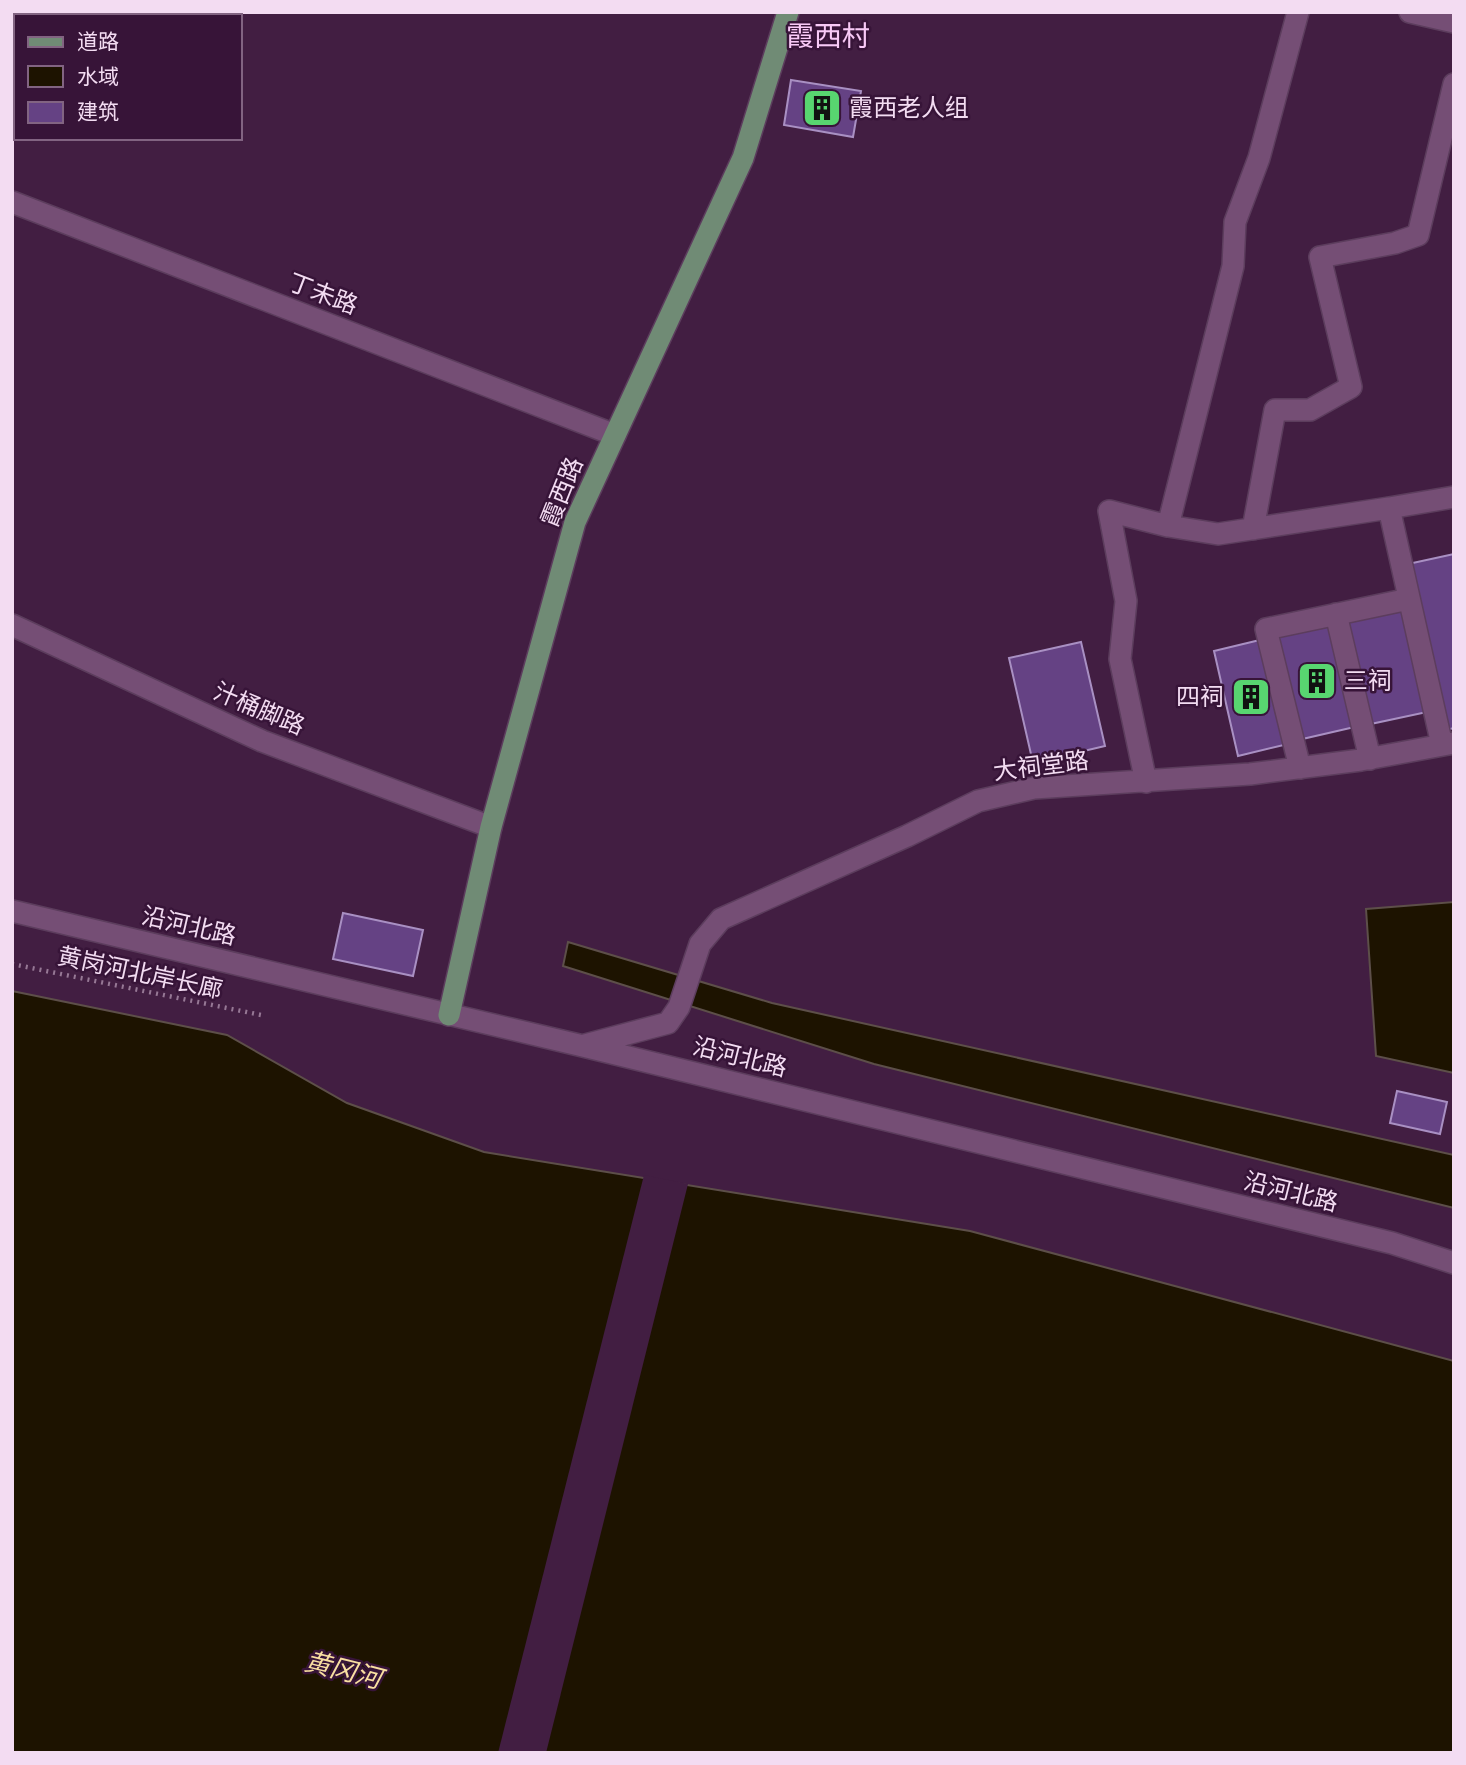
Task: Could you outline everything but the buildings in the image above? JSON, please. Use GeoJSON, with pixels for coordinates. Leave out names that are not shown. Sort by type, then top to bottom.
{"type":"FeatureCollection","features":[{"type":"Feature","properties":{"kind":"main road","name":"霞西路"},"geometry":{"type":"LineString","coordinates":[[449,1015],[491,827],[575,522],[743,158],[788,12]]}},
{"type":"Feature","properties":{"kind":"street"},"geometry":{"type":"LineString","coordinates":[[1168,526],[1233,266],[1235,222],[1259,158],[1298,12]]}},
{"type":"Feature","properties":{"kind":"street"},"geometry":{"type":"LineString","coordinates":[[1410,12],[1454,22]]}},
{"type":"Feature","properties":{"kind":"street"},"geometry":{"type":"LineString","coordinates":[[1253,529],[1275,410],[1310,410],[1351,387],[1320,257],[1395,243],[1418,235],[1454,83]]}},
{"type":"Feature","properties":{"kind":"street","name":"丁未路"},"geometry":{"type":"LineString","coordinates":[[12,202],[615,435]]}},
{"type":"Feature","properties":{"kind":"street"},"geometry":{"type":"LineString","coordinates":[[1146,782],[1120,659],[1126,601],[1109,511],[1168,526],[1218,534],[1454,497]]}},
{"type":"Feature","properties":{"kind":"street"},"geometry":{"type":"LineString","coordinates":[[1389,508],[1409,599],[1448,744]]}},
{"type":"Feature","properties":{"kind":"street"},"geometry":{"type":"LineString","coordinates":[[1300,768],[1266,629],[1409,599]]}},
{"type":"Feature","properties":{"kind":"street"},"geometry":{"type":"LineString","coordinates":[[1336,614],[1370,759]]}},
{"type":"Feature","properties":{"kind":"street","name":"汁桶脚路"},"geometry":{"type":"LineString","coordinates":[[12,625],[262,741],[491,827]]}},
{"type":"Feature","properties":{"kind":"street","name":"大祠堂路"},"geometry":{"type":"LineString","coordinates":[[583,1046],[668,1023],[679,1007],[700,944],[721,919],[907,836],[978,801],[1034,789],[1250,775],[1370,759],[1448,744]]}},
{"type":"Feature","properties":{"kind":"street","name":"沿河北路"},"geometry":{"type":"LineString","coordinates":[[12,911],[583,1046],[1392,1243],[1454,1263]]}},
{"type":"Feature","properties":{"kind":"street"},"geometry":{"type":"LineString","coordinates":[[1392,1243],[1454,1253]]}},
{"type":"Feature","properties":{"kind":"path","name":"黄岗河北岸长廊"},"geometry":{"type":"LineString","coordinates":[[12,964],[261,1015]]}},
{"type":"Feature","properties":{"kind":"water"},"geometry":{"type":"Polygon","coordinates":[[[1454,902],[1454,1073],[1376,1056],[1366,909],[1454,902]]]}},
{"type":"Feature","properties":{"kind":"water"},"geometry":{"type":"Polygon","coordinates":[[[568,942],[772,1003],[1454,1155],[1454,1208],[874,1064],[563,966],[568,942]]]}},
{"type":"Feature","properties":{"kind":"water","name":"黄冈河"},"geometry":{"type":"Polygon","coordinates":[[[12,991],[227,1035],[347,1103],[484,1152],[970,1231],[1454,1361],[1454,1753],[12,1753],[12,991]]]}},
{"type":"Feature","properties":{"kind":"pier"},"geometry":{"type":"Polygon","coordinates":[[[644,1175],[688,1184],[546,1753],[498,1753],[644,1175]]]}},
{"type":"Feature","properties":{"kind":"place","name":"霞西老人组"},"geometry":{"type":"Point","coordinates":[822,108]}},
{"type":"Feature","properties":{"kind":"place","name":"三祠"},"geometry":{"type":"Point","coordinates":[1317,681]}},
{"type":"Feature","properties":{"kind":"place","name":"四祠"},"geometry":{"type":"Point","coordinates":[1251,697]}},
{"type":"Feature","properties":{"kind":"district","name":"霞西村"},"geometry":{"type":"Point","coordinates":[828,36]}}]}
